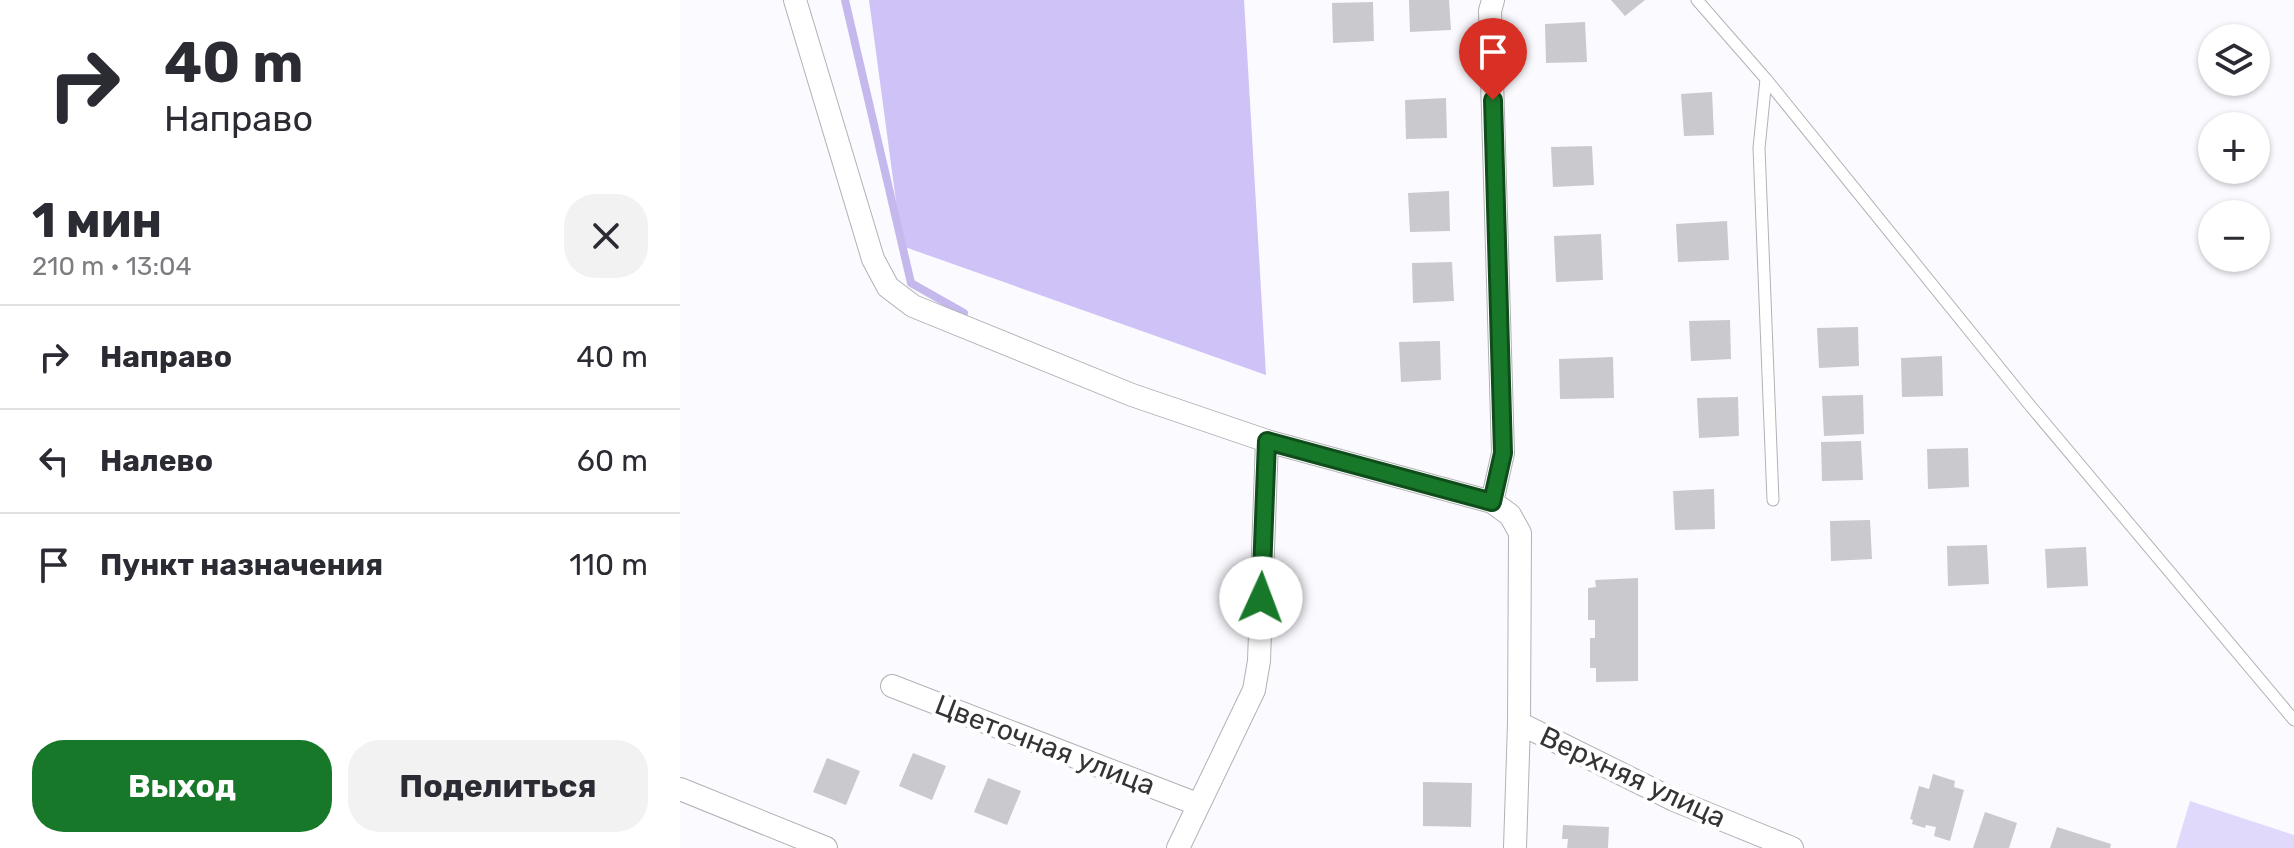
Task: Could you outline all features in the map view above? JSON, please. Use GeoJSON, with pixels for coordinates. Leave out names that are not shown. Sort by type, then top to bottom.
{"type":"FeatureCollection","features":[{"type":"Feature","properties":{"kind":"street"},"geometry":{"type":"LineString","coordinates":[[795,0],[873,259],[888,287],[913,306],[1132,395],[1267,441],[1492,502],[1510,515],[1520,533],[1515,848]]}},
{"type":"Feature","properties":{"kind":"street"},"geometry":{"type":"LineString","coordinates":[[1492,502],[1503,453],[1490,11],[1493,0]]}},
{"type":"Feature","properties":{"kind":"street"},"geometry":{"type":"LineString","coordinates":[[1178,848],[1254,690],[1259,661],[1267,441]]}},
{"type":"Feature","properties":{"kind":"street","name":"Цветочная улица"},"geometry":{"type":"LineString","coordinates":[[892,686],[1197,804]]}},
{"type":"Feature","properties":{"kind":"street","name":"Верхняя улица"},"geometry":{"type":"LineString","coordinates":[[1519,723],[1674,800],[1792,848]]}},
{"type":"Feature","properties":{"kind":"street"},"geometry":{"type":"LineString","coordinates":[[680,789],[826,848]]}},
{"type":"Feature","properties":{"kind":"lane"},"geometry":{"type":"LineString","coordinates":[[1697,0],[1766,79],[2028,403],[2294,720]]}},
{"type":"Feature","properties":{"kind":"lane"},"geometry":{"type":"LineString","coordinates":[[1766,79],[1759,148],[1773,500]]}},
{"type":"Feature","properties":{"kind":"shaded area"},"geometry":{"type":"Polygon","coordinates":[[[869,0],[1244,0],[1266,375],[902,246],[869,0]]]}},
{"type":"Feature","properties":{"kind":"shaded area"},"geometry":{"type":"Polygon","coordinates":[[[2190,801],[2294,835],[2294,848],[2176,848],[2190,801]]]}},
{"type":"Feature","properties":{"kind":"building"},"geometry":{"type":"Polygon","coordinates":[[[1409,0],[1449,0],[1451,30],[1410,32],[1409,0]]]}},
{"type":"Feature","properties":{"kind":"building"},"geometry":{"type":"Polygon","coordinates":[[[1611,0],[1645,0],[1625,16],[1611,0]]]}},
{"type":"Feature","properties":{"kind":"building"},"geometry":{"type":"Polygon","coordinates":[[[1373,2],[1374,41],[1333,43],[1332,3],[1373,2]]]}},
{"type":"Feature","properties":{"kind":"building"},"geometry":{"type":"Polygon","coordinates":[[[1585,22],[1587,62],[1546,63],[1545,24],[1585,22]]]}},
{"type":"Feature","properties":{"kind":"building"},"geometry":{"type":"Polygon","coordinates":[[[1712,92],[1714,135],[1684,136],[1681,94],[1712,92]]]}},
{"type":"Feature","properties":{"kind":"building"},"geometry":{"type":"Polygon","coordinates":[[[1446,98],[1447,138],[1406,139],[1405,100],[1446,98]]]}},
{"type":"Feature","properties":{"kind":"building"},"geometry":{"type":"Polygon","coordinates":[[[1592,146],[1594,185],[1553,187],[1551,147],[1592,146]]]}},
{"type":"Feature","properties":{"kind":"building"},"geometry":{"type":"Polygon","coordinates":[[[1449,191],[1450,231],[1410,232],[1408,193],[1449,191]]]}},
{"type":"Feature","properties":{"kind":"building"},"geometry":{"type":"Polygon","coordinates":[[[1727,221],[1729,260],[1678,262],[1676,224],[1727,221]]]}},
{"type":"Feature","properties":{"kind":"building"},"geometry":{"type":"Polygon","coordinates":[[[1601,234],[1603,280],[1556,282],[1554,236],[1601,234]]]}},
{"type":"Feature","properties":{"kind":"building"},"geometry":{"type":"Polygon","coordinates":[[[1452,262],[1454,301],[1413,303],[1412,263],[1452,262]]]}},
{"type":"Feature","properties":{"kind":"building"},"geometry":{"type":"Polygon","coordinates":[[[1730,320],[1731,359],[1691,361],[1689,321],[1730,320]]]}},
{"type":"Feature","properties":{"kind":"building"},"geometry":{"type":"Polygon","coordinates":[[[1858,327],[1859,366],[1819,368],[1817,328],[1858,327]]]}},
{"type":"Feature","properties":{"kind":"building"},"geometry":{"type":"Polygon","coordinates":[[[1440,341],[1441,380],[1401,382],[1399,342],[1440,341]]]}},
{"type":"Feature","properties":{"kind":"building"},"geometry":{"type":"Polygon","coordinates":[[[1942,356],[1943,396],[1902,397],[1901,358],[1942,356]]]}},
{"type":"Feature","properties":{"kind":"building"},"geometry":{"type":"Polygon","coordinates":[[[1613,357],[1614,398],[1560,399],[1559,359],[1613,357]]]}},
{"type":"Feature","properties":{"kind":"building"},"geometry":{"type":"Polygon","coordinates":[[[1863,395],[1864,434],[1824,436],[1822,396],[1863,395]]]}},
{"type":"Feature","properties":{"kind":"building"},"geometry":{"type":"Polygon","coordinates":[[[1738,397],[1739,436],[1699,438],[1697,398],[1738,397]]]}},
{"type":"Feature","properties":{"kind":"building"},"geometry":{"type":"Polygon","coordinates":[[[1861,441],[1863,480],[1822,481],[1821,442],[1861,441]]]}},
{"type":"Feature","properties":{"kind":"building"},"geometry":{"type":"Polygon","coordinates":[[[1968,448],[1969,487],[1928,489],[1927,449],[1968,448]]]}},
{"type":"Feature","properties":{"kind":"building"},"geometry":{"type":"Polygon","coordinates":[[[1714,489],[1715,529],[1675,530],[1673,491],[1714,489]]]}},
{"type":"Feature","properties":{"kind":"building"},"geometry":{"type":"Polygon","coordinates":[[[1870,520],[1872,559],[1831,561],[1830,521],[1870,520]]]}},
{"type":"Feature","properties":{"kind":"building"},"geometry":{"type":"Polygon","coordinates":[[[1987,545],[1989,584],[1948,586],[1947,546],[1987,545]]]}},
{"type":"Feature","properties":{"kind":"building"},"geometry":{"type":"Polygon","coordinates":[[[2086,547],[2088,586],[2047,588],[2045,549],[2086,547]]]}},
{"type":"Feature","properties":{"kind":"building"},"geometry":{"type":"Polygon","coordinates":[[[1638,578],[1638,681],[1596,682],[1596,668],[1590,668],[1590,638],[1595,638],[1595,620],[1588,620],[1588,588],[1596,587],[1595,580],[1638,578]]]}},
{"type":"Feature","properties":{"kind":"building"},"geometry":{"type":"Polygon","coordinates":[[[913,753],[946,766],[932,800],[899,786],[913,753]]]}},
{"type":"Feature","properties":{"kind":"building"},"geometry":{"type":"Polygon","coordinates":[[[827,758],[860,771],[846,805],[813,792],[827,758]]]}},
{"type":"Feature","properties":{"kind":"building"},"geometry":{"type":"Polygon","coordinates":[[[1933,774],[1955,781],[1954,787],[1964,790],[1950,841],[1934,836],[1936,827],[1912,824],[1913,820],[1910,819],[1919,786],[1929,789],[1933,774]]]}},
{"type":"Feature","properties":{"kind":"building"},"geometry":{"type":"Polygon","coordinates":[[[988,778],[1021,791],[1007,825],[974,812],[988,778]]]}},
{"type":"Feature","properties":{"kind":"building"},"geometry":{"type":"Polygon","coordinates":[[[1423,782],[1472,783],[1471,827],[1423,826],[1423,782]]]}},
{"type":"Feature","properties":{"kind":"building"},"geometry":{"type":"Polygon","coordinates":[[[1985,812],[2017,823],[2009,848],[1973,848],[1985,812]]]}},
{"type":"Feature","properties":{"kind":"building"},"geometry":{"type":"Polygon","coordinates":[[[1563,825],[1609,827],[1608,848],[1567,848],[1568,839],[1562,839],[1563,825]]]}},
{"type":"Feature","properties":{"kind":"building"},"geometry":{"type":"Polygon","coordinates":[[[2057,827],[2111,844],[2110,848],[2050,848],[2057,827]]]}},
{"type":"Feature","properties":{"kind":"waterway"},"geometry":{"type":"LineString","coordinates":[[845,0],[911,283],[964,313]]}},
{"type":"Feature","properties":{"kind":"route"},"geometry":{"type":"LineString","coordinates":[[1261,598],[1267,441],[1492,502],[1503,453],[1493,100]]}}]}
